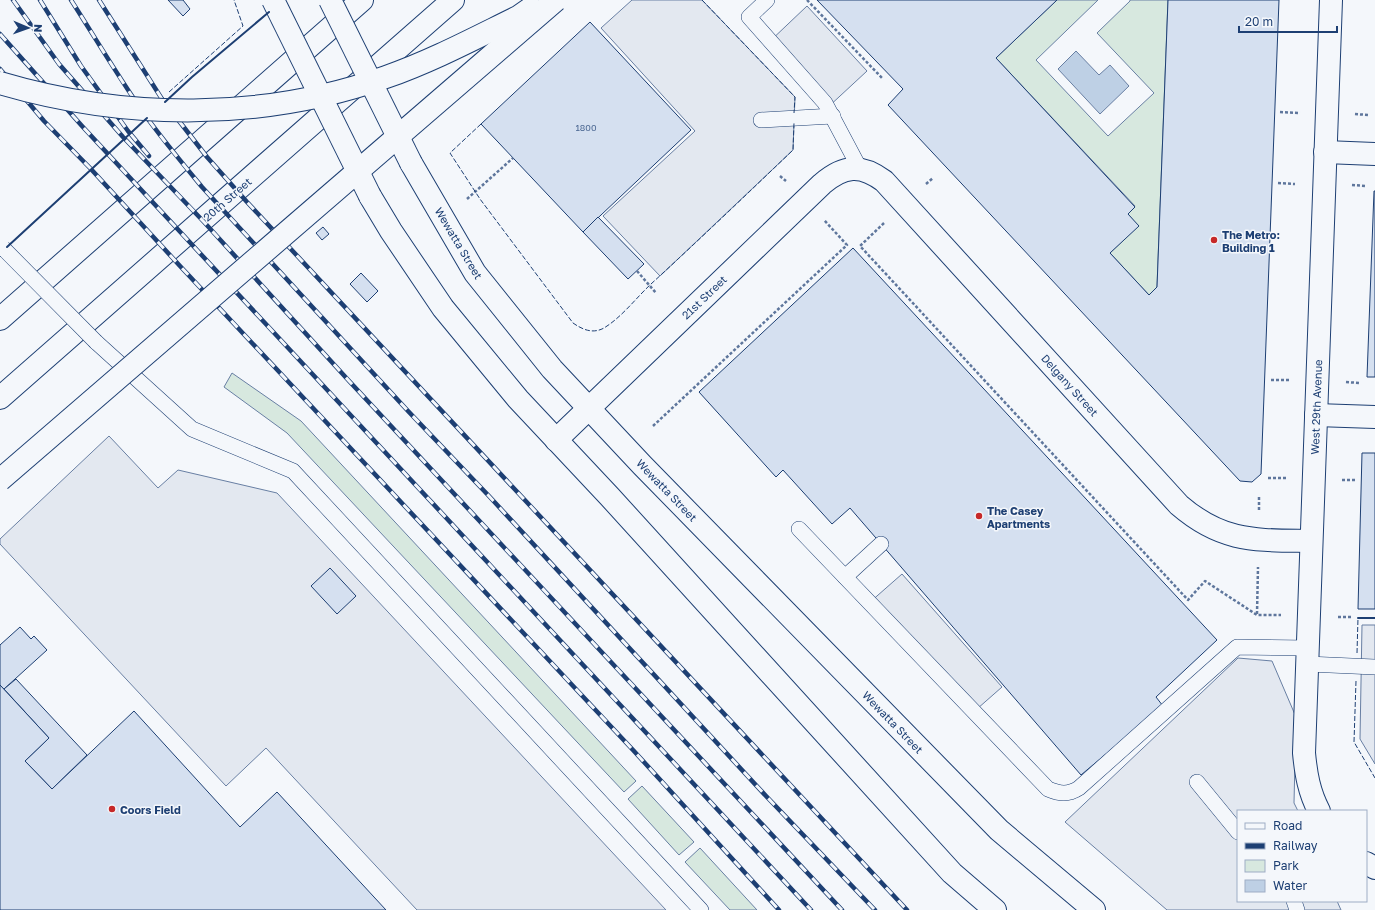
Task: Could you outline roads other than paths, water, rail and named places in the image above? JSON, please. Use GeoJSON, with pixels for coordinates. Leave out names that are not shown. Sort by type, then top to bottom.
{"type":"FeatureCollection","features":[{"type":"Feature","properties":{"kind":"main road"},"geometry":{"type":"LineString","coordinates":[[273,0],[370,196],[391,231],[443,308],[518,399],[610,497],[952,873],[995,910]]}},
{"type":"Feature","properties":{"kind":"main road","name":"Wewatta Street"},"geometry":{"type":"LineString","coordinates":[[330,0],[411,163],[475,272],[552,369],[642,465],[999,830],[1094,910]]}},
{"type":"Feature","properties":{"kind":"main road"},"geometry":{"type":"LineString","coordinates":[[0,319],[362,0]]}},
{"type":"Feature","properties":{"kind":"main road","name":"20th Street"},"geometry":{"type":"LineString","coordinates":[[0,398],[453,0]]}},
{"type":"Feature","properties":{"kind":"main road"},"geometry":{"type":"LineString","coordinates":[[0,83],[84,102],[151,110],[208,110],[271,105],[339,91],[384,78],[405,70],[518,17],[542,0]]}},
{"type":"Feature","properties":{"kind":"main road"},"geometry":{"type":"LineString","coordinates":[[0,480],[556,0]]}},
{"type":"Feature","properties":{"kind":"main road","name":"West 29th Avenue"},"geometry":{"type":"LineString","coordinates":[[1318,810],[1306,778],[1304,753],[1331,0]]}},
{"type":"Feature","properties":{"kind":"main road"},"geometry":{"type":"LineString","coordinates":[[1325,152],[1375,154]]}},
{"type":"Feature","properties":{"kind":"main road","name":"21st Street"},"geometry":{"type":"LineString","coordinates":[[556,440],[832,175],[851,168],[860,169]]}},
{"type":"Feature","properties":{"kind":"main road","name":"Delgany Street"},"geometry":{"type":"LineString","coordinates":[[860,169],[874,173],[884,181],[1179,505],[1193,517],[1217,530],[1241,538],[1259,540],[1311,541]]}},
{"type":"Feature","properties":{"kind":"main road"},"geometry":{"type":"LineString","coordinates":[[1316,414],[1375,417]]}},
{"type":"Feature","properties":{"kind":"lane"},"geometry":{"type":"LineString","coordinates":[[767,0],[749,17],[825,102],[860,169]]}},
{"type":"Feature","properties":{"kind":"lane"},"geometry":{"type":"LineString","coordinates":[[761,120],[833,116]]}},
{"type":"Feature","properties":{"kind":"lane"},"geometry":{"type":"LineString","coordinates":[[1,247],[96,342],[192,429],[293,471],[701,910]]}},
{"type":"Feature","properties":{"kind":"lane"},"geometry":{"type":"LineString","coordinates":[[799,529],[1048,789],[1056,793],[1064,794],[1079,788],[1237,647],[1375,667]]}},
{"type":"Feature","properties":{"kind":"lane"},"geometry":{"type":"LineString","coordinates":[[846,577],[881,544]]}},
{"type":"Feature","properties":{"kind":"lane"},"geometry":{"type":"LineString","coordinates":[[1197,782],[1237,831]]}},
{"type":"Feature","properties":{"kind":"water"},"geometry":{"type":"Polygon","coordinates":[[[1076,51],[1099,75],[1110,65],[1129,86],[1100,114],[1058,69],[1076,51]]]}},
{"type":"Feature","properties":{"kind":"railway"},"geometry":{"type":"LineString","coordinates":[[13,0],[59,64],[123,137],[204,222],[350,382],[842,910]]}},
{"type":"Feature","properties":{"kind":"railway"},"geometry":{"type":"LineString","coordinates":[[40,0],[81,66],[128,131],[149,156]]}},
{"type":"Feature","properties":{"kind":"railway"},"geometry":{"type":"LineString","coordinates":[[71,0],[145,115],[202,187],[766,796],[875,910]]}},
{"type":"Feature","properties":{"kind":"railway"},"geometry":{"type":"LineString","coordinates":[[99,0],[162,99],[207,157],[247,202],[907,910]]}},
{"type":"Feature","properties":{"kind":"railway"},"geometry":{"type":"LineString","coordinates":[[0,34],[82,126],[811,910]]}},
{"type":"Feature","properties":{"kind":"railway"},"geometry":{"type":"LineString","coordinates":[[0,69],[44,121],[90,168],[633,750],[779,910]]}},
{"type":"Feature","properties":{"kind":"place","name":"The Metro: Building 1"},"geometry":{"type":"Point","coordinates":[1214,240]}},
{"type":"Feature","properties":{"kind":"place","name":"The Casey Apartments"},"geometry":{"type":"Point","coordinates":[979,516]}},
{"type":"Feature","properties":{"kind":"place","name":"Coors Field"},"geometry":{"type":"Point","coordinates":[112,809]}}]}
